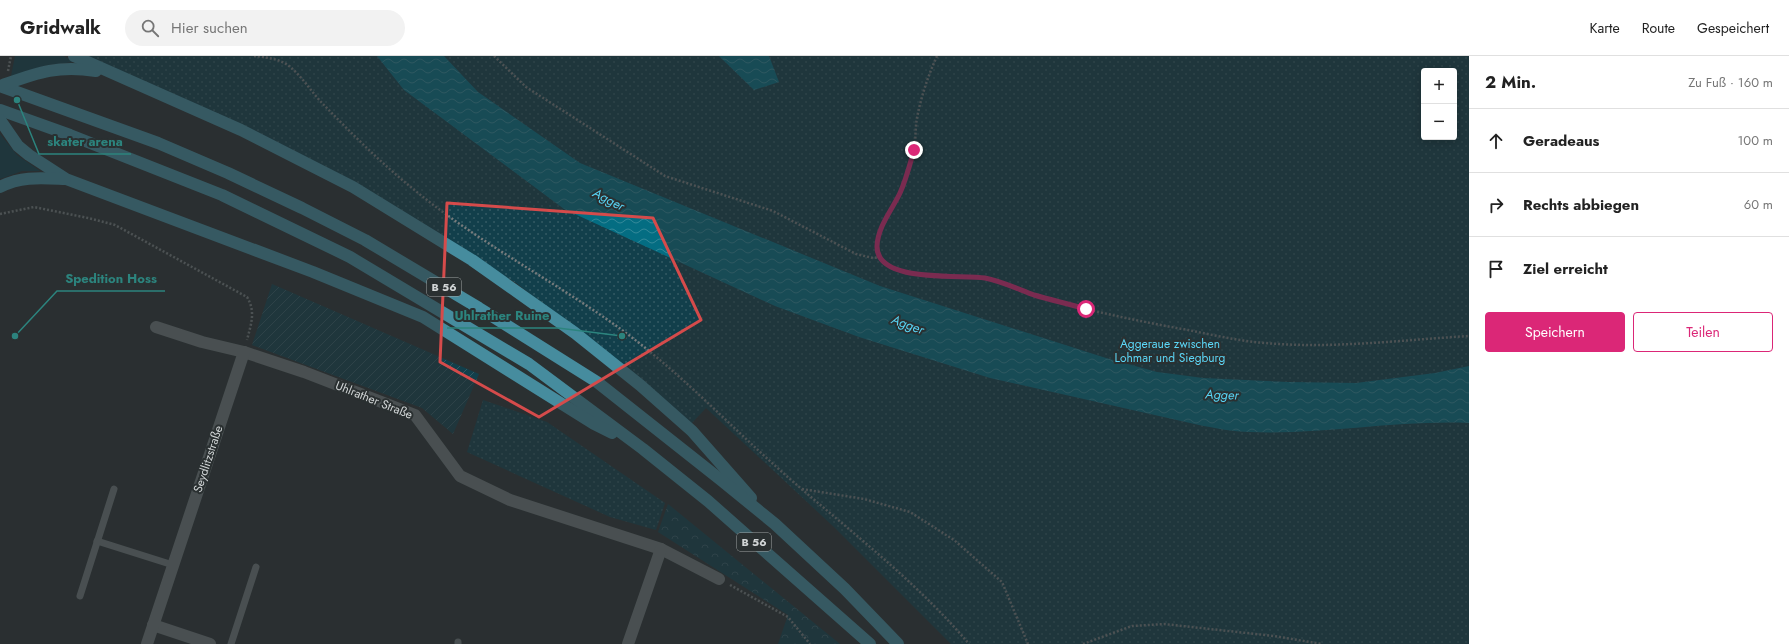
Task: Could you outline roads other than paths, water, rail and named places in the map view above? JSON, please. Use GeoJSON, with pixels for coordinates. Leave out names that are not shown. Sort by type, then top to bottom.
{"type":"FeatureCollection","features":[{"type":"Feature","properties":{"kind":"highway"},"geometry":{"type":"LineString","coordinates":[[74,56],[241,130],[339,180],[472,260],[575,332],[640,385],[692,431],[775,524]]}},
{"type":"Feature","properties":{"kind":"highway"},"geometry":{"type":"LineString","coordinates":[[0,86],[46,71],[61,68],[76,68],[113,74]]}},
{"type":"Feature","properties":{"kind":"highway","name":"B 56"},"geometry":{"type":"LineString","coordinates":[[0,86],[158,143],[228,173],[365,240],[479,308],[597,382],[775,524],[845,589],[898,644]]}},
{"type":"Feature","properties":{"kind":"highway","name":"B 56"},"geometry":{"type":"LineString","coordinates":[[0,110],[70,135],[222,195],[350,257],[529,364],[643,449],[708,501],[870,644]]}},
{"type":"Feature","properties":{"kind":"highway"},"geometry":{"type":"LineString","coordinates":[[0,120],[18,146],[33,158],[66,179],[313,272],[423,317],[594,424],[643,449]]}},
{"type":"Feature","properties":{"kind":"highway"},"geometry":{"type":"LineString","coordinates":[[0,187],[20,178],[36,177],[66,179]]}},
{"type":"Feature","properties":{"kind":"street","name":"Uhlrather Straße"},"geometry":{"type":"LineString","coordinates":[[156,327],[202,342],[245,346],[304,372],[415,415],[460,476],[510,500],[662,548],[719,579]]}},
{"type":"Feature","properties":{"kind":"street","name":"Seydlitzstraße"},"geometry":{"type":"LineString","coordinates":[[147,644],[245,346]]}},
{"type":"Feature","properties":{"kind":"street"},"geometry":{"type":"LineString","coordinates":[[628,644],[662,548]]}},
{"type":"Feature","properties":{"kind":"street"},"geometry":{"type":"LineString","coordinates":[[153,625],[210,644]]}},
{"type":"Feature","properties":{"kind":"lane"},"geometry":{"type":"LineString","coordinates":[[80,596],[114,489]]}},
{"type":"Feature","properties":{"kind":"lane"},"geometry":{"type":"LineString","coordinates":[[97,541],[173,565]]}},
{"type":"Feature","properties":{"kind":"lane"},"geometry":{"type":"LineString","coordinates":[[231,644],[256,567]]}},
{"type":"Feature","properties":{"kind":"water","name":"Agger"},"geometry":{"type":"Polygon","coordinates":[[[377,56],[444,56],[478,92],[580,163],[880,286],[1106,358],[1157,372],[1203,378],[1288,382],[1356,383],[1435,373],[1469,366],[1469,423],[1414,424],[1277,432],[1231,431],[990,378],[859,337],[775,306],[564,209],[404,90],[377,56]]]}},
{"type":"Feature","properties":{"kind":"water"},"geometry":{"type":"Polygon","coordinates":[[[719,56],[769,56],[779,82],[754,90],[719,56]]]}},
{"type":"Feature","properties":{"kind":"place","name":"skater arena"},"geometry":{"type":"Point","coordinates":[17,100]}},
{"type":"Feature","properties":{"kind":"place","name":"Spedition Hoss"},"geometry":{"type":"Point","coordinates":[15,336]}},
{"type":"Feature","properties":{"kind":"place","name":"Uhlrather Ruine"},"geometry":{"type":"Point","coordinates":[622,336]}},
{"type":"Feature","properties":{"kind":"park label","name":"Aggeraue zwischen Lohmar und Siegburg"},"geometry":{"type":"Point","coordinates":[1170,351]}}]}
